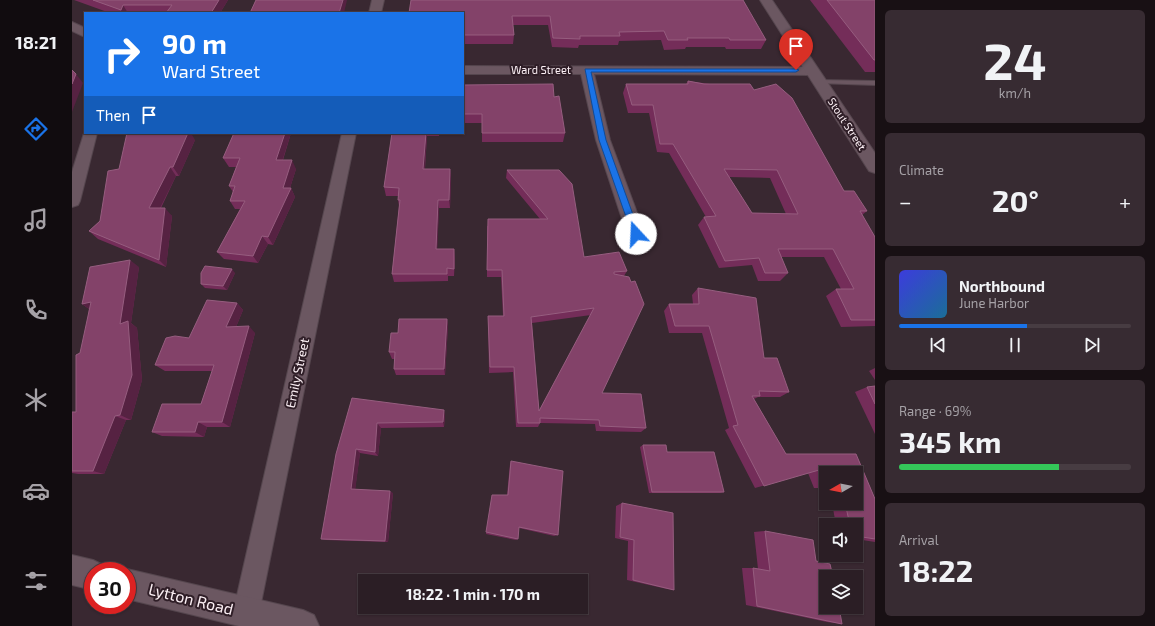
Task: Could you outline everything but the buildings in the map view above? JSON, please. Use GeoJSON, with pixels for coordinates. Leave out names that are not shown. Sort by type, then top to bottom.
{"type":"FeatureCollection","features":[{"type":"Feature","properties":{"kind":"street"},"geometry":{"type":"LineString","coordinates":[[375,12],[378,0]]}},
{"type":"Feature","properties":{"kind":"street","name":"Stout Street"},"geometry":{"type":"LineString","coordinates":[[766,0],[875,167]]}},
{"type":"Feature","properties":{"kind":"street"},"geometry":{"type":"LineString","coordinates":[[72,26],[84,32]]}},
{"type":"Feature","properties":{"kind":"street","name":"Ward Street"},"geometry":{"type":"LineString","coordinates":[[464,70],[587,70],[815,76]]}},
{"type":"Feature","properties":{"kind":"street"},"geometry":{"type":"LineString","coordinates":[[587,70],[603,140],[636,234]]}},
{"type":"Feature","properties":{"kind":"street"},"geometry":{"type":"LineString","coordinates":[[72,201],[90,134]]}},
{"type":"Feature","properties":{"kind":"street","name":"Emily Street"},"geometry":{"type":"LineString","coordinates":[[246,613],[349,134]]}},
{"type":"Feature","properties":{"kind":"street"},"geometry":{"type":"LineString","coordinates":[[72,570],[84,573]]}},
{"type":"Feature","properties":{"kind":"street","name":"Lytton Road"},"geometry":{"type":"LineString","coordinates":[[136,586],[303,626]]}},
{"type":"Feature","properties":{"kind":"lane"},"geometry":{"type":"LineString","coordinates":[[815,76],[875,83]]}},
{"type":"Feature","properties":{"kind":"route"},"geometry":{"type":"LineString","coordinates":[[636,234],[603,140],[587,70],[796,70]]}}]}
